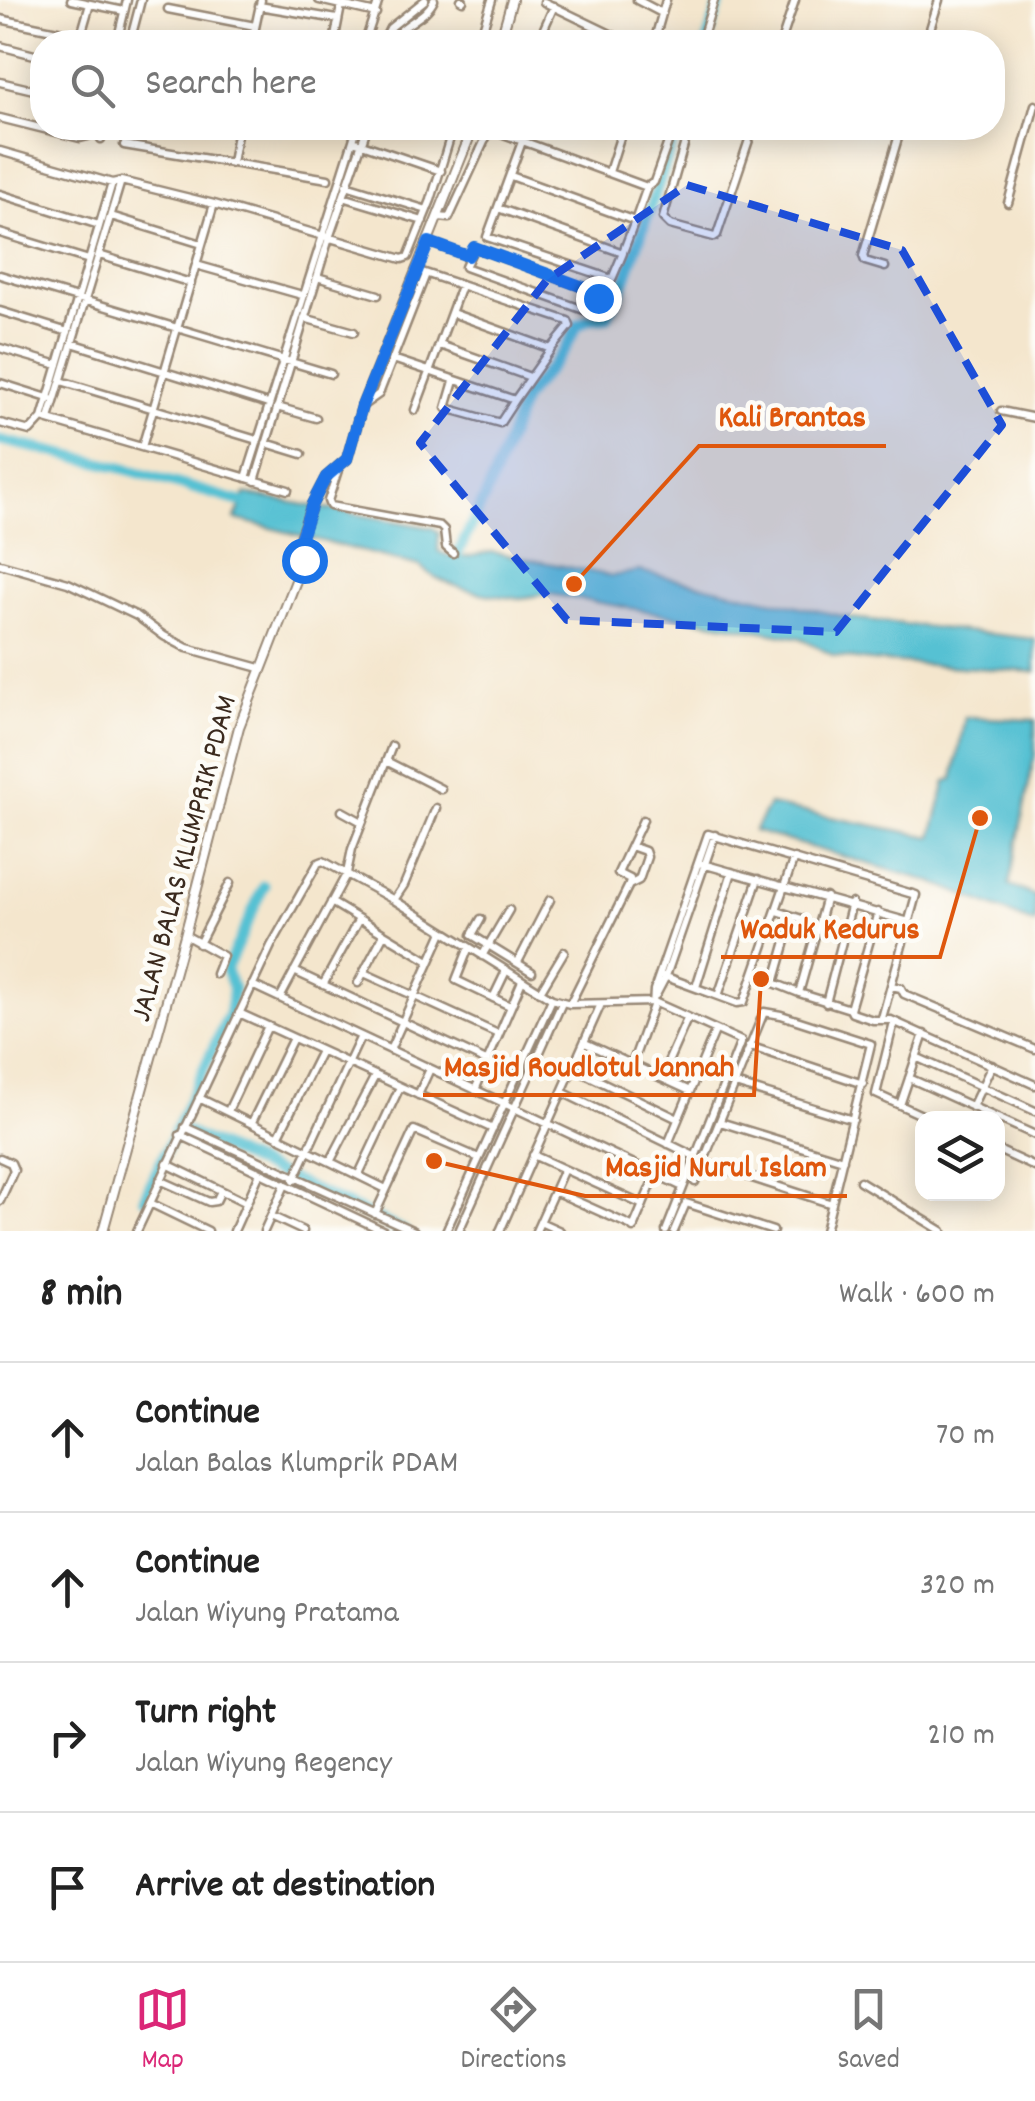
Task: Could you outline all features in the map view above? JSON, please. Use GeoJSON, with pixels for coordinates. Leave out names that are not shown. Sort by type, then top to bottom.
{"type":"FeatureCollection","features":[{"type":"Feature","properties":{"kind":"street"},"geometry":{"type":"LineString","coordinates":[[71,0],[124,11]]}},
{"type":"Feature","properties":{"kind":"street"},"geometry":{"type":"LineString","coordinates":[[119,30],[127,0]]}},
{"type":"Feature","properties":{"kind":"street"},"geometry":{"type":"LineString","coordinates":[[133,30],[140,0]]}},
{"type":"Feature","properties":{"kind":"street"},"geometry":{"type":"LineString","coordinates":[[319,0],[376,14]]}},
{"type":"Feature","properties":{"kind":"street"},"geometry":{"type":"LineString","coordinates":[[370,30],[380,0]]}},
{"type":"Feature","properties":{"kind":"street"},"geometry":{"type":"LineString","coordinates":[[390,30],[424,0]]}},
{"type":"Feature","properties":{"kind":"street"},"geometry":{"type":"LineString","coordinates":[[401,30],[429,10],[434,0]]}},
{"type":"Feature","properties":{"kind":"street"},"geometry":{"type":"LineString","coordinates":[[483,30],[492,0]]}},
{"type":"Feature","properties":{"kind":"street"},"geometry":{"type":"LineString","coordinates":[[503,30],[512,0]]}},
{"type":"Feature","properties":{"kind":"street"},"geometry":{"type":"LineString","coordinates":[[637,0],[663,14]]}},
{"type":"Feature","properties":{"kind":"street"},"geometry":{"type":"LineString","coordinates":[[658,30],[666,0]]}},
{"type":"Feature","properties":{"kind":"street"},"geometry":{"type":"LineString","coordinates":[[705,30],[714,0]]}},
{"type":"Feature","properties":{"kind":"street"},"geometry":{"type":"LineString","coordinates":[[784,30],[795,0]]}},
{"type":"Feature","properties":{"kind":"street"},"geometry":{"type":"LineString","coordinates":[[930,30],[939,0]]}},
{"type":"Feature","properties":{"kind":"street"},"geometry":{"type":"LineString","coordinates":[[544,2],[603,30]]}},
{"type":"Feature","properties":{"kind":"street"},"geometry":{"type":"LineString","coordinates":[[254,30],[260,3],[336,19]]}},
{"type":"Feature","properties":{"kind":"street"},"geometry":{"type":"LineString","coordinates":[[83,30],[90,4]]}},
{"type":"Feature","properties":{"kind":"street"},"geometry":{"type":"LineString","coordinates":[[335,30],[341,6]]}},
{"type":"Feature","properties":{"kind":"street"},"geometry":{"type":"LineString","coordinates":[[543,30],[554,6]]}},
{"type":"Feature","properties":{"kind":"street"},"geometry":{"type":"LineString","coordinates":[[168,9],[255,26]]}},
{"type":"Feature","properties":{"kind":"street"},"geometry":{"type":"LineString","coordinates":[[0,18],[46,30]]}},
{"type":"Feature","properties":{"kind":"street"},"geometry":{"type":"LineString","coordinates":[[0,46],[30,53]]}},
{"type":"Feature","properties":{"kind":"street"},"geometry":{"type":"LineString","coordinates":[[0,82],[30,89]]}},
{"type":"Feature","properties":{"kind":"street"},"geometry":{"type":"LineString","coordinates":[[1008,202],[1035,105]]}},
{"type":"Feature","properties":{"kind":"street"},"geometry":{"type":"LineString","coordinates":[[0,118],[30,125]]}},
{"type":"Feature","properties":{"kind":"street"},"geometry":{"type":"LineString","coordinates":[[232,163],[236,140]]}},
{"type":"Feature","properties":{"kind":"street"},"geometry":{"type":"LineString","coordinates":[[250,479],[302,294],[363,140]]}},
{"type":"Feature","properties":{"kind":"street"},"geometry":{"type":"LineString","coordinates":[[0,152],[214,204],[399,259],[408,256],[449,140]]}},
{"type":"Feature","properties":{"kind":"street","name":"JALAN BALAS KLUMPRIK PDAM"},"geometry":{"type":"LineString","coordinates":[[103,1231],[238,727],[304,560],[300,540],[312,504],[326,477],[347,459],[362,406],[421,272],[468,140]]}},
{"type":"Feature","properties":{"kind":"street"},"geometry":{"type":"LineString","coordinates":[[439,217],[449,218],[484,140]]}},
{"type":"Feature","properties":{"kind":"street"},"geometry":{"type":"LineString","coordinates":[[523,140],[487,237],[612,279],[669,140]]}},
{"type":"Feature","properties":{"kind":"street"},"geometry":{"type":"LineString","coordinates":[[526,140],[651,184]]}},
{"type":"Feature","properties":{"kind":"street"},"geometry":{"type":"LineString","coordinates":[[609,172],[620,140]]}},
{"type":"Feature","properties":{"kind":"street"},"geometry":{"type":"LineString","coordinates":[[685,140],[662,218],[670,225],[714,237],[748,140]]}},
{"type":"Feature","properties":{"kind":"street"},"geometry":{"type":"LineString","coordinates":[[885,267],[864,261],[863,256],[897,140]]}},
{"type":"Feature","properties":{"kind":"street"},"geometry":{"type":"LineString","coordinates":[[344,184],[353,141],[441,171]]}},
{"type":"Feature","properties":{"kind":"street"},"geometry":{"type":"LineString","coordinates":[[124,145],[328,179]]}},
{"type":"Feature","properties":{"kind":"street"},"geometry":{"type":"LineString","coordinates":[[511,176],[636,221]]}},
{"type":"Feature","properties":{"kind":"street"},"geometry":{"type":"LineString","coordinates":[[0,423],[30,431],[46,418],[68,332],[111,216],[117,182]]}},
{"type":"Feature","properties":{"kind":"street"},"geometry":{"type":"LineString","coordinates":[[51,399],[72,343],[89,260],[117,182]]}},
{"type":"Feature","properties":{"kind":"street"},"geometry":{"type":"LineString","coordinates":[[344,184],[427,210]]}},
{"type":"Feature","properties":{"kind":"street"},"geometry":{"type":"LineString","coordinates":[[0,194],[100,225]]}},
{"type":"Feature","properties":{"kind":"street"},"geometry":{"type":"LineString","coordinates":[[340,196],[423,220]]}},
{"type":"Feature","properties":{"kind":"street"},"geometry":{"type":"LineString","coordinates":[[142,447],[214,204]]}},
{"type":"Feature","properties":{"kind":"street"},"geometry":{"type":"LineString","coordinates":[[498,208],[623,253]]}},
{"type":"Feature","properties":{"kind":"street"},"geometry":{"type":"LineString","coordinates":[[111,216],[202,244]]}},
{"type":"Feature","properties":{"kind":"street"},"geometry":{"type":"LineString","coordinates":[[0,232],[89,260]]}},
{"type":"Feature","properties":{"kind":"street"},"geometry":{"type":"LineString","coordinates":[[286,360],[317,277],[325,237]]}},
{"type":"Feature","properties":{"kind":"street"},"geometry":{"type":"LineString","coordinates":[[429,242],[468,256]]}},
{"type":"Feature","properties":{"kind":"street"},"geometry":{"type":"LineString","coordinates":[[474,247],[594,291],[598,298],[587,312],[466,268],[468,256],[474,247]]}},
{"type":"Feature","properties":{"kind":"street"},"geometry":{"type":"LineString","coordinates":[[99,255],[190,283]]}},
{"type":"Feature","properties":{"kind":"street"},"geometry":{"type":"LineString","coordinates":[[196,265],[302,294]]}},
{"type":"Feature","properties":{"kind":"street"},"geometry":{"type":"LineString","coordinates":[[362,406],[378,394],[421,272],[568,321],[570,326],[500,423],[446,408],[454,380]]}},
{"type":"Feature","properties":{"kind":"street"},"geometry":{"type":"LineString","coordinates":[[0,275],[331,374]]}},
{"type":"Feature","properties":{"kind":"street"},"geometry":{"type":"LineString","coordinates":[[317,277],[378,295]]}},
{"type":"Feature","properties":{"kind":"street"},"geometry":{"type":"LineString","coordinates":[[415,410],[460,286]]}},
{"type":"Feature","properties":{"kind":"street"},"geometry":{"type":"LineString","coordinates":[[0,312],[68,332]]}},
{"type":"Feature","properties":{"kind":"street"},"geometry":{"type":"LineString","coordinates":[[452,313],[550,349]]}},
{"type":"Feature","properties":{"kind":"street"},"geometry":{"type":"LineString","coordinates":[[304,318],[354,332]]}},
{"type":"Feature","properties":{"kind":"street"},"geometry":{"type":"LineString","coordinates":[[72,343],[316,418]]}},
{"type":"Feature","properties":{"kind":"street"},"geometry":{"type":"LineString","coordinates":[[440,345],[530,377]]}},
{"type":"Feature","properties":{"kind":"street"},"geometry":{"type":"LineString","coordinates":[[0,348],[58,365]]}},
{"type":"Feature","properties":{"kind":"street"},"geometry":{"type":"LineString","coordinates":[[393,358],[515,400]]}},
{"type":"Feature","properties":{"kind":"street"},"geometry":{"type":"LineString","coordinates":[[61,380],[302,454]]}},
{"type":"Feature","properties":{"kind":"street"},"geometry":{"type":"LineString","coordinates":[[0,383],[51,399]]}},
{"type":"Feature","properties":{"kind":"street"},"geometry":{"type":"LineString","coordinates":[[1001,411],[1035,418]]}},
{"type":"Feature","properties":{"kind":"street"},"geometry":{"type":"LineString","coordinates":[[46,418],[288,490]]}},
{"type":"Feature","properties":{"kind":"street"},"geometry":{"type":"LineString","coordinates":[[339,467],[328,501],[330,506],[440,526],[446,547],[454,553]]}},
{"type":"Feature","properties":{"kind":"street"},"geometry":{"type":"LineString","coordinates":[[0,564],[68,583],[137,616],[188,648],[260,668]]}},
{"type":"Feature","properties":{"kind":"street"},"geometry":{"type":"LineString","coordinates":[[280,998],[347,873],[392,746]]}},
{"type":"Feature","properties":{"kind":"street"},"geometry":{"type":"LineString","coordinates":[[386,761],[441,789]]}},
{"type":"Feature","properties":{"kind":"street"},"geometry":{"type":"LineString","coordinates":[[397,896],[436,808]]}},
{"type":"Feature","properties":{"kind":"street"},"geometry":{"type":"LineString","coordinates":[[342,811],[362,822]]}},
{"type":"Feature","properties":{"kind":"street"},"geometry":{"type":"LineString","coordinates":[[459,1231],[514,1108],[629,884],[630,880],[618,873],[643,820]]}},
{"type":"Feature","properties":{"kind":"street"},"geometry":{"type":"LineString","coordinates":[[632,1064],[655,999],[654,990],[663,976],[710,835],[918,897],[909,922],[876,1092],[915,1112]]}},
{"type":"Feature","properties":{"kind":"street"},"geometry":{"type":"LineString","coordinates":[[629,884],[639,880],[648,857],[645,851],[631,846]]}},
{"type":"Feature","properties":{"kind":"street"},"geometry":{"type":"LineString","coordinates":[[663,976],[737,1003],[744,1002],[794,858]]}},
{"type":"Feature","properties":{"kind":"street"},"geometry":{"type":"LineString","coordinates":[[140,1230],[182,1131],[252,986],[318,863],[325,862],[397,896],[469,947],[518,962],[532,972]]}},
{"type":"Feature","properties":{"kind":"street"},"geometry":{"type":"LineString","coordinates":[[701,864],[909,922]]}},
{"type":"Feature","properties":{"kind":"street"},"geometry":{"type":"LineString","coordinates":[[696,987],[732,872]]}},
{"type":"Feature","properties":{"kind":"street"},"geometry":{"type":"LineString","coordinates":[[718,996],[758,879]]}},
{"type":"Feature","properties":{"kind":"street"},"geometry":{"type":"LineString","coordinates":[[199,944],[230,884]]}},
{"type":"Feature","properties":{"kind":"street"},"geometry":{"type":"LineString","coordinates":[[800,993],[826,897]]}},
{"type":"Feature","properties":{"kind":"street"},"geometry":{"type":"LineString","coordinates":[[518,962],[550,900]]}},
{"type":"Feature","properties":{"kind":"street"},"geometry":{"type":"LineString","coordinates":[[330,902],[428,961]]}},
{"type":"Feature","properties":{"kind":"street"},"geometry":{"type":"LineString","coordinates":[[826,1003],[852,904]]}},
{"type":"Feature","properties":{"kind":"street"},"geometry":{"type":"LineString","coordinates":[[485,950],[509,910]]}},
{"type":"Feature","properties":{"kind":"street"},"geometry":{"type":"LineString","coordinates":[[777,911],[802,919]]}},
{"type":"Feature","properties":{"kind":"street"},"geometry":{"type":"LineString","coordinates":[[850,1009],[878,912]]}},
{"type":"Feature","properties":{"kind":"street"},"geometry":{"type":"LineString","coordinates":[[793,917],[774,983],[850,1009],[852,1013],[888,1020],[924,1034],[1035,1085]]}},
{"type":"Feature","properties":{"kind":"street"},"geometry":{"type":"LineString","coordinates":[[481,918],[472,934],[485,950],[506,971],[543,987],[552,999],[601,1004],[655,999],[745,1046],[863,1084]]}},
{"type":"Feature","properties":{"kind":"street"},"geometry":{"type":"LineString","coordinates":[[323,985],[359,919]]}},
{"type":"Feature","properties":{"kind":"street"},"geometry":{"type":"LineString","coordinates":[[390,1050],[443,932]]}},
{"type":"Feature","properties":{"kind":"street"},"geometry":{"type":"LineString","coordinates":[[358,983],[384,934]]}},
{"type":"Feature","properties":{"kind":"street"},"geometry":{"type":"LineString","coordinates":[[185,936],[224,956],[216,974]]}},
{"type":"Feature","properties":{"kind":"street"},"geometry":{"type":"LineString","coordinates":[[469,947],[456,980],[510,1006]]}},
{"type":"Feature","properties":{"kind":"street"},"geometry":{"type":"LineString","coordinates":[[543,987],[564,952]]}},
{"type":"Feature","properties":{"kind":"street"},"geometry":{"type":"LineString","coordinates":[[294,971],[486,1061]]}},
{"type":"Feature","properties":{"kind":"street"},"geometry":{"type":"LineString","coordinates":[[493,998],[506,971]]}},
{"type":"Feature","properties":{"kind":"street"},"geometry":{"type":"LineString","coordinates":[[364,973],[498,1034]]}},
{"type":"Feature","properties":{"kind":"street"},"geometry":{"type":"LineString","coordinates":[[475,1090],[522,981]]}},
{"type":"Feature","properties":{"kind":"street"},"geometry":{"type":"LineString","coordinates":[[252,986],[683,1187]]}},
{"type":"Feature","properties":{"kind":"street"},"geometry":{"type":"LineString","coordinates":[[896,987],[904,994],[1035,1049]]}},
{"type":"Feature","properties":{"kind":"street"},"geometry":{"type":"LineString","coordinates":[[446,1231],[552,999]]}},
{"type":"Feature","properties":{"kind":"street"},"geometry":{"type":"LineString","coordinates":[[500,1231],[601,1004]]}},
{"type":"Feature","properties":{"kind":"street"},"geometry":{"type":"LineString","coordinates":[[239,1013],[492,1129]]}},
{"type":"Feature","properties":{"kind":"street"},"geometry":{"type":"LineString","coordinates":[[694,1182],[745,1046],[762,1014],[872,1044],[825,1231]]}},
{"type":"Feature","properties":{"kind":"street"},"geometry":{"type":"LineString","coordinates":[[661,1078],[687,1019]]}},
{"type":"Feature","properties":{"kind":"street"},"geometry":{"type":"LineString","coordinates":[[228,1111],[268,1026]]}},
{"type":"Feature","properties":{"kind":"street"},"geometry":{"type":"LineString","coordinates":[[668,1144],[715,1031]]}},
{"type":"Feature","properties":{"kind":"street"},"geometry":{"type":"LineString","coordinates":[[900,1105],[924,1034]]}},
{"type":"Feature","properties":{"kind":"street"},"geometry":{"type":"LineString","coordinates":[[264,1231],[361,1036]]}},
{"type":"Feature","properties":{"kind":"street"},"geometry":{"type":"LineString","coordinates":[[252,1122],[293,1038]]}},
{"type":"Feature","properties":{"kind":"street"},"geometry":{"type":"LineString","coordinates":[[585,1043],[690,1091]]}},
{"type":"Feature","properties":{"kind":"street"},"geometry":{"type":"LineString","coordinates":[[666,1231],[683,1187],[720,1122],[745,1046]]}},
{"type":"Feature","properties":{"kind":"street"},"geometry":{"type":"LineString","coordinates":[[280,1135],[321,1051]]}},
{"type":"Feature","properties":{"kind":"street"},"geometry":{"type":"LineString","coordinates":[[916,1057],[1035,1110]]}},
{"type":"Feature","properties":{"kind":"street"},"geometry":{"type":"LineString","coordinates":[[972,1107],[992,1066]]}},
{"type":"Feature","properties":{"kind":"street"},"geometry":{"type":"LineString","coordinates":[[573,1068],[678,1119]]}},
{"type":"Feature","properties":{"kind":"street"},"geometry":{"type":"LineString","coordinates":[[418,1095],[430,1069]]}},
{"type":"Feature","properties":{"kind":"street"},"geometry":{"type":"LineString","coordinates":[[331,1160],[375,1076]]}},
{"type":"Feature","properties":{"kind":"street"},"geometry":{"type":"LineString","coordinates":[[909,1078],[976,1111]]}},
{"type":"Feature","properties":{"kind":"street"},"geometry":{"type":"LineString","coordinates":[[734,1084],[854,1120]]}},
{"type":"Feature","properties":{"kind":"street"},"geometry":{"type":"LineString","coordinates":[[358,1174],[400,1088]]}},
{"type":"Feature","properties":{"kind":"street"},"geometry":{"type":"LineString","coordinates":[[562,1092],[700,1159],[832,1204]]}},
{"type":"Feature","properties":{"kind":"street"},"geometry":{"type":"LineString","coordinates":[[199,1098],[386,1188]]}},
{"type":"Feature","properties":{"kind":"street"},"geometry":{"type":"LineString","coordinates":[[720,1122],[842,1160]]}},
{"type":"Feature","properties":{"kind":"street"},"geometry":{"type":"LineString","coordinates":[[1005,1124],[1035,1135]]}},
{"type":"Feature","properties":{"kind":"street"},"geometry":{"type":"LineString","coordinates":[[375,1214],[415,1130],[479,1158]]}},
{"type":"Feature","properties":{"kind":"street"},"geometry":{"type":"LineString","coordinates":[[182,1131],[260,1173],[414,1231]]}},
{"type":"Feature","properties":{"kind":"street"},"geometry":{"type":"LineString","coordinates":[[182,1131],[384,1231]]}},
{"type":"Feature","properties":{"kind":"street"},"geometry":{"type":"LineString","coordinates":[[1005,1153],[1035,1167]]}},
{"type":"Feature","properties":{"kind":"street"},"geometry":{"type":"LineString","coordinates":[[533,1155],[643,1205]]}},
{"type":"Feature","properties":{"kind":"street"},"geometry":{"type":"LineString","coordinates":[[0,1158],[11,1163],[14,1172],[0,1201]]}},
{"type":"Feature","properties":{"kind":"street"},"geometry":{"type":"LineString","coordinates":[[168,1164],[247,1203]]}},
{"type":"Feature","properties":{"kind":"street"},"geometry":{"type":"LineString","coordinates":[[536,1231],[564,1168]]}},
{"type":"Feature","properties":{"kind":"street"},"geometry":{"type":"LineString","coordinates":[[234,1231],[260,1173]]}},
{"type":"Feature","properties":{"kind":"street"},"geometry":{"type":"LineString","coordinates":[[554,1190],[633,1229],[656,1174]]}},
{"type":"Feature","properties":{"kind":"street"},"geometry":{"type":"LineString","coordinates":[[160,1180],[209,1202],[216,1201],[221,1191]]}},
{"type":"Feature","properties":{"kind":"street"},"geometry":{"type":"LineString","coordinates":[[860,1181],[942,1231]]}},
{"type":"Feature","properties":{"kind":"street"},"geometry":{"type":"LineString","coordinates":[[674,1231],[686,1202],[773,1231]]}},
{"type":"Feature","properties":{"kind":"street"},"geometry":{"type":"LineString","coordinates":[[150,1203],[208,1231]]}},
{"type":"Feature","properties":{"kind":"street"},"geometry":{"type":"LineString","coordinates":[[271,1216],[303,1231]]}},
{"type":"Feature","properties":{"kind":"street"},"geometry":{"type":"LineString","coordinates":[[540,1222],[560,1231]]}},
{"type":"Feature","properties":{"kind":"highlighted area"},"geometry":{"type":"Polygon","coordinates":[[[687,185],[902,250],[1002,425],[836,632],[567,620],[420,443],[547,280],[687,185]]]}},
{"type":"Feature","properties":{"kind":"water"},"geometry":{"type":"Polygon","coordinates":[[[245,494],[433,528],[439,533],[438,551],[453,557],[493,552],[612,576],[639,571],[851,618],[1035,639],[1035,672],[834,656],[801,638],[550,594],[518,598],[480,593],[452,585],[420,566],[235,519],[245,494]]]}},
{"type":"Feature","properties":{"kind":"water"},"geometry":{"type":"Polygon","coordinates":[[[965,717],[1035,720],[1035,753],[1009,885],[1035,896],[1035,924],[932,882],[754,831],[769,805],[932,837],[946,781],[953,779],[965,717]]]}},
{"type":"Feature","properties":{"kind":"waterway"},"geometry":{"type":"LineString","coordinates":[[711,30],[721,0]]}},
{"type":"Feature","properties":{"kind":"waterway"},"geometry":{"type":"LineString","coordinates":[[452,566],[490,486],[524,398],[564,351],[578,325],[607,317],[624,284],[674,140]]}},
{"type":"Feature","properties":{"kind":"waterway"},"geometry":{"type":"LineString","coordinates":[[0,440],[111,465],[252,505]]}},
{"type":"Feature","properties":{"kind":"waterway"},"geometry":{"type":"LineString","coordinates":[[144,1198],[229,1014],[233,989],[226,970],[264,886]]}},
{"type":"Feature","properties":{"kind":"waterway"},"geometry":{"type":"LineString","coordinates":[[178,1128],[404,1231]]}},
{"type":"Feature","properties":{"kind":"place","name":"Kali Brantas"},"geometry":{"type":"Point","coordinates":[574,584]}},
{"type":"Feature","properties":{"kind":"place","name":"Waduk Kedurus"},"geometry":{"type":"Point","coordinates":[980,818]}},
{"type":"Feature","properties":{"kind":"place","name":"Masjid Roudlotul Jannah"},"geometry":{"type":"Point","coordinates":[761,979]}},
{"type":"Feature","properties":{"kind":"place","name":"Masjid Nurul Islam"},"geometry":{"type":"Point","coordinates":[434,1161]}},
{"type":"Feature","properties":{"kind":"route"},"geometry":{"type":"LineString","coordinates":[[304,560],[299,543],[312,504],[328,474],[347,459],[362,406],[429,242],[468,256],[474,247],[594,291],[598,298]]}}]}
